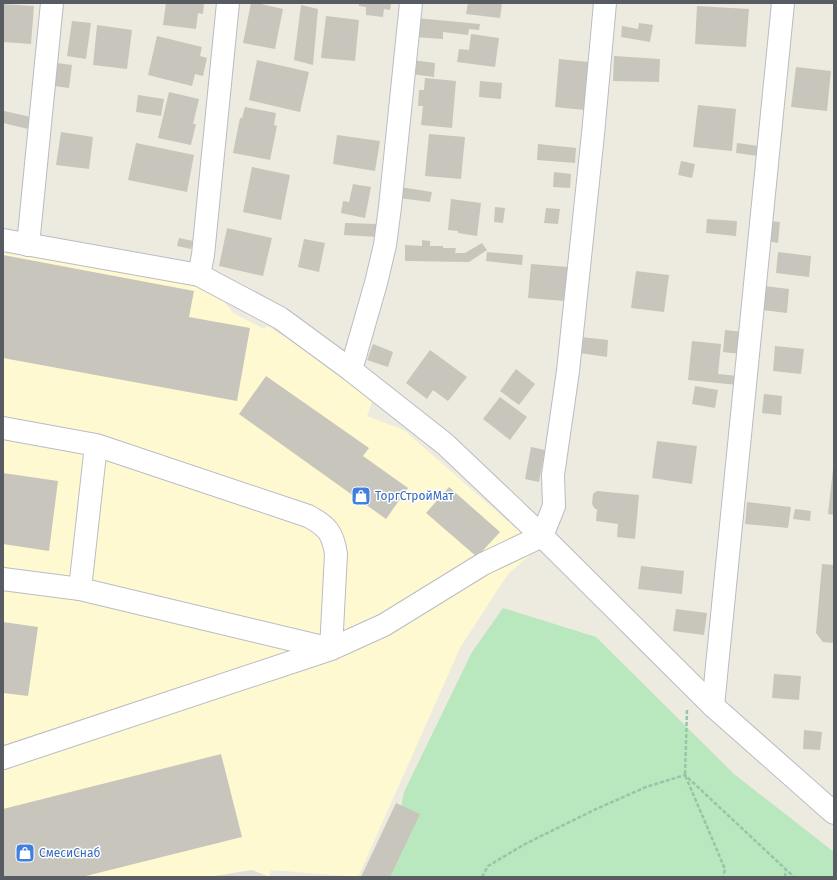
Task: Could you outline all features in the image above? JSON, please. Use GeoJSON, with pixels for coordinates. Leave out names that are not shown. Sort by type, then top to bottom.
{"type":"FeatureCollection","features":[{"type":"Feature","properties":{"kind":"lane"},"geometry":{"type":"LineString","coordinates":[[28,245],[52,3]]}},
{"type":"Feature","properties":{"kind":"lane"},"geometry":{"type":"LineString","coordinates":[[199,275],[203,256],[228,3]]}},
{"type":"Feature","properties":{"kind":"lane"},"geometry":{"type":"LineString","coordinates":[[351,370],[376,283],[385,245],[411,3]]}},
{"type":"Feature","properties":{"kind":"lane"},"geometry":{"type":"LineString","coordinates":[[3,758],[332,649],[384,625],[483,564],[542,536],[554,506],[553,475],[568,371],[605,3]]}},
{"type":"Feature","properties":{"kind":"lane"},"geometry":{"type":"LineString","coordinates":[[713,706],[782,3]]}},
{"type":"Feature","properties":{"kind":"lane"},"geometry":{"type":"LineString","coordinates":[[3,240],[199,275],[280,318],[351,370],[445,444],[542,536],[713,706],[834,813]]}},
{"type":"Feature","properties":{"kind":"lane"},"geometry":{"type":"LineString","coordinates":[[3,428],[96,445],[308,516],[319,522],[328,531],[334,542],[336,554],[332,649]]}},
{"type":"Feature","properties":{"kind":"lane"},"geometry":{"type":"LineString","coordinates":[[80,589],[96,445]]}},
{"type":"Feature","properties":{"kind":"lane"},"geometry":{"type":"LineString","coordinates":[[3,579],[80,589],[332,649]]}},
{"type":"Feature","properties":{"kind":"path"},"geometry":{"type":"LineString","coordinates":[[689,682],[685,775],[725,869],[723,877]]}},
{"type":"Feature","properties":{"kind":"path"},"geometry":{"type":"LineString","coordinates":[[685,775],[794,877]]}},
{"type":"Feature","properties":{"kind":"path"},"geometry":{"type":"LineString","coordinates":[[482,877],[488,866],[524,844],[646,787],[685,775]]}},
{"type":"Feature","properties":{"kind":"path"},"geometry":{"type":"LineString","coordinates":[[785,877],[786,869]]}},
{"type":"Feature","properties":{"kind":"shaded area"},"geometry":{"type":"Polygon","coordinates":[[[3,246],[189,280],[219,295],[233,313],[264,329],[267,326],[320,358],[372,402],[367,416],[404,430],[538,548],[508,574],[461,646],[358,877],[271,870],[269,877],[252,870],[207,877],[3,877],[3,246]]]}},
{"type":"Feature","properties":{"kind":"shaded area"},"geometry":{"type":"Polygon","coordinates":[[[252,870],[269,877],[207,877],[222,875],[252,870]]]}},
{"type":"Feature","properties":{"kind":"green space"},"geometry":{"type":"Polygon","coordinates":[[[503,608],[596,637],[734,774],[834,852],[834,877],[383,877],[392,856],[404,792],[472,652],[503,608]]]}},
{"type":"Feature","properties":{"kind":"building"},"geometry":{"type":"Polygon","coordinates":[[[166,3],[204,3],[203,14],[198,13],[196,29],[163,25],[166,3]]]}},
{"type":"Feature","properties":{"kind":"building"},"geometry":{"type":"Polygon","coordinates":[[[251,3],[283,9],[275,49],[243,43],[251,3]]]}},
{"type":"Feature","properties":{"kind":"building"},"geometry":{"type":"Polygon","coordinates":[[[359,3],[391,3],[390,10],[384,9],[383,17],[366,15],[366,7],[359,6],[359,3]]]}},
{"type":"Feature","properties":{"kind":"building"},"geometry":{"type":"Polygon","coordinates":[[[468,3],[502,3],[500,18],[466,14],[468,3]]]}},
{"type":"Feature","properties":{"kind":"building"},"geometry":{"type":"Polygon","coordinates":[[[3,4],[34,6],[31,44],[3,42],[3,4]]]}},
{"type":"Feature","properties":{"kind":"building"},"geometry":{"type":"Polygon","coordinates":[[[301,5],[318,9],[313,65],[294,60],[301,5]]]}},
{"type":"Feature","properties":{"kind":"building"},"geometry":{"type":"Polygon","coordinates":[[[697,6],[749,9],[746,47],[695,44],[697,6]]]}},
{"type":"Feature","properties":{"kind":"building"},"geometry":{"type":"Polygon","coordinates":[[[326,16],[359,20],[355,61],[321,58],[326,16]]]}},
{"type":"Feature","properties":{"kind":"building"},"geometry":{"type":"Polygon","coordinates":[[[416,18],[480,24],[479,30],[469,29],[468,35],[443,32],[443,39],[415,37],[416,18]]]}},
{"type":"Feature","properties":{"kind":"building"},"geometry":{"type":"Polygon","coordinates":[[[72,21],[91,23],[86,59],[67,56],[72,21]]]}},
{"type":"Feature","properties":{"kind":"building"},"geometry":{"type":"Polygon","coordinates":[[[639,23],[653,25],[650,42],[621,37],[622,26],[638,29],[639,23]]]}},
{"type":"Feature","properties":{"kind":"building"},"geometry":{"type":"Polygon","coordinates":[[[97,25],[132,30],[127,69],[93,65],[97,25]]]}},
{"type":"Feature","properties":{"kind":"building"},"geometry":{"type":"Polygon","coordinates":[[[471,34],[499,38],[495,67],[457,62],[459,49],[469,50],[471,34]]]}},
{"type":"Feature","properties":{"kind":"building"},"geometry":{"type":"Polygon","coordinates":[[[157,36],[202,47],[200,56],[207,58],[203,76],[195,74],[192,86],[148,75],[157,36]]]}},
{"type":"Feature","properties":{"kind":"building"},"geometry":{"type":"Polygon","coordinates":[[[614,56],[660,59],[659,82],[613,81],[614,56]]]}},
{"type":"Feature","properties":{"kind":"building"},"geometry":{"type":"Polygon","coordinates":[[[559,59],[589,62],[584,110],[555,107],[559,59]]]}},
{"type":"Feature","properties":{"kind":"building"},"geometry":{"type":"Polygon","coordinates":[[[257,60],[309,72],[300,112],[249,100],[257,60]]]}},
{"type":"Feature","properties":{"kind":"building"},"geometry":{"type":"Polygon","coordinates":[[[412,60],[435,63],[434,77],[411,74],[412,60]]]}},
{"type":"Feature","properties":{"kind":"building"},"geometry":{"type":"Polygon","coordinates":[[[57,63],[72,65],[69,88],[54,86],[57,63]]]}},
{"type":"Feature","properties":{"kind":"building"},"geometry":{"type":"Polygon","coordinates":[[[796,67],[831,71],[827,111],[791,107],[796,67]]]}},
{"type":"Feature","properties":{"kind":"building"},"geometry":{"type":"Polygon","coordinates":[[[425,78],[456,81],[452,128],[421,125],[423,106],[418,106],[419,90],[424,90],[425,78]]]}},
{"type":"Feature","properties":{"kind":"building"},"geometry":{"type":"Polygon","coordinates":[[[480,81],[502,83],[501,99],[479,97],[480,81]]]}},
{"type":"Feature","properties":{"kind":"building"},"geometry":{"type":"Polygon","coordinates":[[[169,92],[199,99],[193,124],[196,124],[191,145],[158,138],[169,92]]]}},
{"type":"Feature","properties":{"kind":"building"},"geometry":{"type":"Polygon","coordinates":[[[138,95],[164,99],[161,116],[136,112],[138,95]]]}},
{"type":"Feature","properties":{"kind":"building"},"geometry":{"type":"Polygon","coordinates":[[[698,105],[736,109],[732,151],[693,147],[698,105]]]}},
{"type":"Feature","properties":{"kind":"building"},"geometry":{"type":"Polygon","coordinates":[[[245,107],[276,113],[274,125],[277,126],[270,160],[233,153],[240,118],[242,118],[245,107]]]}},
{"type":"Feature","properties":{"kind":"building"},"geometry":{"type":"Polygon","coordinates":[[[4,111],[31,117],[28,129],[3,123],[4,111]]]}},
{"type":"Feature","properties":{"kind":"building"},"geometry":{"type":"Polygon","coordinates":[[[61,132],[93,137],[89,169],[56,165],[61,132]]]}},
{"type":"Feature","properties":{"kind":"building"},"geometry":{"type":"Polygon","coordinates":[[[429,134],[465,137],[461,179],[425,176],[429,134]]]}},
{"type":"Feature","properties":{"kind":"building"},"geometry":{"type":"Polygon","coordinates":[[[337,135],[380,141],[375,171],[333,164],[337,135]]]}},
{"type":"Feature","properties":{"kind":"building"},"geometry":{"type":"Polygon","coordinates":[[[136,143],[194,155],[187,192],[128,180],[136,143]]]}},
{"type":"Feature","properties":{"kind":"building"},"geometry":{"type":"Polygon","coordinates":[[[737,143],[759,146],[758,156],[736,153],[737,143]]]}},
{"type":"Feature","properties":{"kind":"building"},"geometry":{"type":"Polygon","coordinates":[[[538,144],[576,148],[575,163],[537,160],[538,144]]]}},
{"type":"Feature","properties":{"kind":"building"},"geometry":{"type":"Polygon","coordinates":[[[681,161],[695,164],[692,178],[678,175],[681,161]]]}},
{"type":"Feature","properties":{"kind":"building"},"geometry":{"type":"Polygon","coordinates":[[[252,167],[290,175],[281,220],[243,212],[252,167]]]}},
{"type":"Feature","properties":{"kind":"building"},"geometry":{"type":"Polygon","coordinates":[[[554,172],[571,174],[570,188],[553,187],[554,172]]]}},
{"type":"Feature","properties":{"kind":"building"},"geometry":{"type":"Polygon","coordinates":[[[353,184],[371,187],[365,218],[341,213],[343,201],[349,202],[353,184]]]}},
{"type":"Feature","properties":{"kind":"building"},"geometry":{"type":"Polygon","coordinates":[[[400,187],[432,192],[430,202],[399,198],[400,187]]]}},
{"type":"Feature","properties":{"kind":"building"},"geometry":{"type":"Polygon","coordinates":[[[451,199],[481,203],[477,236],[448,230],[451,199]]]}},
{"type":"Feature","properties":{"kind":"building"},"geometry":{"type":"Polygon","coordinates":[[[495,207],[505,208],[503,223],[494,222],[495,207]]]}},
{"type":"Feature","properties":{"kind":"building"},"geometry":{"type":"Polygon","coordinates":[[[546,208],[560,209],[558,224],[544,223],[546,208]]]}},
{"type":"Feature","properties":{"kind":"building"},"geometry":{"type":"Polygon","coordinates":[[[707,219],[737,221],[736,236],[706,233],[707,219]]]}},
{"type":"Feature","properties":{"kind":"building"},"geometry":{"type":"Polygon","coordinates":[[[769,221],[780,222],[778,243],[767,241],[769,221]]]}},
{"type":"Feature","properties":{"kind":"building"},"geometry":{"type":"Polygon","coordinates":[[[345,223],[378,224],[378,237],[344,235],[345,223]]]}},
{"type":"Feature","properties":{"kind":"building"},"geometry":{"type":"Polygon","coordinates":[[[227,228],[272,238],[263,276],[219,266],[227,228]]]}},
{"type":"Feature","properties":{"kind":"building"},"geometry":{"type":"Polygon","coordinates":[[[179,238],[193,241],[191,249],[177,246],[179,238]]]}},
{"type":"Feature","properties":{"kind":"building"},"geometry":{"type":"Polygon","coordinates":[[[304,239],[325,243],[319,272],[298,267],[304,239]]]}},
{"type":"Feature","properties":{"kind":"building"},"geometry":{"type":"Polygon","coordinates":[[[422,240],[430,241],[430,246],[456,248],[455,253],[465,253],[482,243],[487,250],[469,262],[405,261],[405,245],[422,246],[422,240]]]}},
{"type":"Feature","properties":{"kind":"building"},"geometry":{"type":"Polygon","coordinates":[[[487,252],[523,255],[522,265],[486,261],[487,252]]]}},
{"type":"Feature","properties":{"kind":"building"},"geometry":{"type":"Polygon","coordinates":[[[778,252],[811,256],[809,277],[776,273],[778,252]]]}},
{"type":"Feature","properties":{"kind":"building"},"geometry":{"type":"Polygon","coordinates":[[[3,255],[194,291],[189,317],[250,328],[237,401],[3,358],[3,255]]]}},
{"type":"Feature","properties":{"kind":"building"},"geometry":{"type":"Polygon","coordinates":[[[531,264],[568,267],[565,301],[528,298],[531,264]]]}},
{"type":"Feature","properties":{"kind":"building"},"geometry":{"type":"Polygon","coordinates":[[[636,271],[669,275],[664,312],[631,308],[636,271]]]}},
{"type":"Feature","properties":{"kind":"building"},"geometry":{"type":"Polygon","coordinates":[[[764,286],[789,289],[787,313],[762,310],[764,286]]]}},
{"type":"Feature","properties":{"kind":"building"},"geometry":{"type":"Polygon","coordinates":[[[725,330],[743,332],[741,354],[723,352],[725,330]]]}},
{"type":"Feature","properties":{"kind":"building"},"geometry":{"type":"Polygon","coordinates":[[[581,337],[608,340],[607,357],[580,353],[581,337]]]}},
{"type":"Feature","properties":{"kind":"building"},"geometry":{"type":"Polygon","coordinates":[[[692,341],[721,344],[718,374],[739,376],[738,385],[688,380],[692,341]]]}},
{"type":"Feature","properties":{"kind":"building"},"geometry":{"type":"Polygon","coordinates":[[[373,344],[393,352],[388,367],[367,360],[373,344]]]}},
{"type":"Feature","properties":{"kind":"building"},"geometry":{"type":"Polygon","coordinates":[[[775,346],[804,349],[801,374],[773,371],[775,346]]]}},
{"type":"Feature","properties":{"kind":"building"},"geometry":{"type":"Polygon","coordinates":[[[430,350],[467,377],[448,401],[433,390],[427,399],[406,383],[430,350]]]}},
{"type":"Feature","properties":{"kind":"building"},"geometry":{"type":"Polygon","coordinates":[[[516,369],[535,384],[519,405],[500,391],[516,369]]]}},
{"type":"Feature","properties":{"kind":"building"},"geometry":{"type":"Polygon","coordinates":[[[266,376],[369,448],[363,456],[408,488],[386,519],[239,414],[266,376]]]}},
{"type":"Feature","properties":{"kind":"building"},"geometry":{"type":"Polygon","coordinates":[[[695,386],[718,390],[715,408],[692,404],[695,386]]]}},
{"type":"Feature","properties":{"kind":"building"},"geometry":{"type":"Polygon","coordinates":[[[764,394],[782,396],[781,415],[762,413],[764,394]]]}},
{"type":"Feature","properties":{"kind":"building"},"geometry":{"type":"Polygon","coordinates":[[[500,397],[527,417],[510,440],[483,419],[500,397]]]}},
{"type":"Feature","properties":{"kind":"building"},"geometry":{"type":"Polygon","coordinates":[[[657,441],[697,446],[692,484],[652,478],[657,441]]]}},
{"type":"Feature","properties":{"kind":"building"},"geometry":{"type":"Polygon","coordinates":[[[531,447],[545,450],[539,482],[525,479],[531,447]]]}},
{"type":"Feature","properties":{"kind":"building"},"geometry":{"type":"Polygon","coordinates":[[[834,469],[834,515],[828,514],[834,469]]]}},
{"type":"Feature","properties":{"kind":"building"},"geometry":{"type":"Polygon","coordinates":[[[3,473],[58,481],[49,551],[3,544],[3,473]]]}},
{"type":"Feature","properties":{"kind":"building"},"geometry":{"type":"Polygon","coordinates":[[[449,487],[500,532],[477,557],[426,513],[449,487]]]}},
{"type":"Feature","properties":{"kind":"building"},"geometry":{"type":"Polygon","coordinates":[[[597,491],[639,495],[635,539],[617,537],[618,524],[596,521],[597,509],[595,509],[592,504],[593,494],[597,491]]]}},
{"type":"Feature","properties":{"kind":"building"},"geometry":{"type":"Polygon","coordinates":[[[747,502],[791,507],[788,528],[745,524],[747,502]]]}},
{"type":"Feature","properties":{"kind":"building"},"geometry":{"type":"Polygon","coordinates":[[[795,509],[811,511],[810,521],[793,519],[795,509]]]}},
{"type":"Feature","properties":{"kind":"building"},"geometry":{"type":"Polygon","coordinates":[[[822,564],[834,565],[834,643],[823,642],[816,633],[822,564]]]}},
{"type":"Feature","properties":{"kind":"building"},"geometry":{"type":"Polygon","coordinates":[[[641,566],[684,571],[682,594],[638,589],[641,566]]]}},
{"type":"Feature","properties":{"kind":"building"},"geometry":{"type":"Polygon","coordinates":[[[676,609],[707,613],[704,635],[673,631],[676,609]]]}},
{"type":"Feature","properties":{"kind":"building"},"geometry":{"type":"Polygon","coordinates":[[[3,622],[38,627],[28,696],[3,693],[3,622]]]}},
{"type":"Feature","properties":{"kind":"building"},"geometry":{"type":"Polygon","coordinates":[[[774,674],[801,676],[799,700],[772,698],[774,674]]]}},
{"type":"Feature","properties":{"kind":"building"},"geometry":{"type":"Polygon","coordinates":[[[804,730],[822,732],[820,750],[803,749],[804,730]]]}},
{"type":"Feature","properties":{"kind":"building"},"geometry":{"type":"Polygon","coordinates":[[[221,754],[242,837],[82,877],[3,877],[3,809],[221,754]]]}},
{"type":"Feature","properties":{"kind":"building"},"geometry":{"type":"Polygon","coordinates":[[[396,803],[420,814],[390,877],[361,877],[396,803]]]}},
{"type":"Feature","properties":{"kind":"place","name":"ТоргСтройМат"},"geometry":{"type":"Point","coordinates":[361,496]}},
{"type":"Feature","properties":{"kind":"place","name":"СмесиСнаб"},"geometry":{"type":"Point","coordinates":[25,853]}}]}
